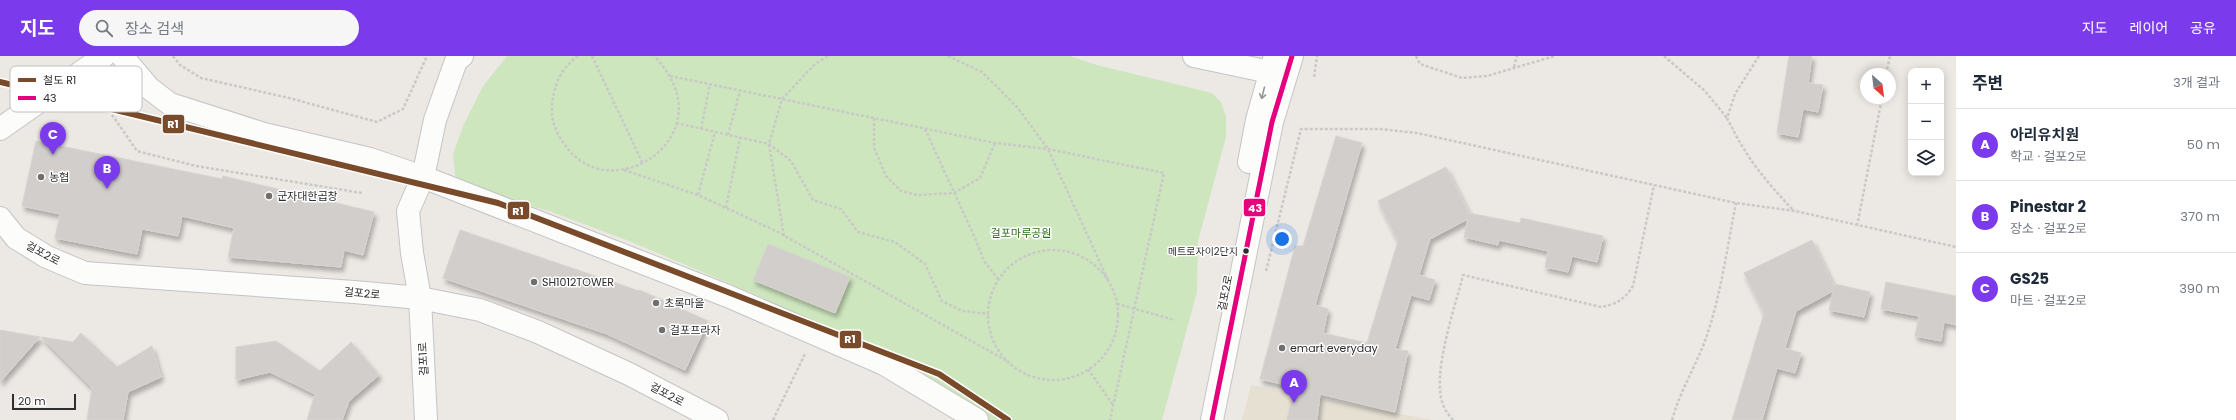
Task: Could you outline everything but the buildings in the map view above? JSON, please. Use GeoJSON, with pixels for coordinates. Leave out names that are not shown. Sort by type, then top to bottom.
{"type":"FeatureCollection","features":[{"type":"Feature","properties":{"kind":"street"},"geometry":{"type":"LineString","coordinates":[[90,66],[104,56]]}},
{"type":"Feature","properties":{"kind":"street"},"geometry":{"type":"LineString","coordinates":[[122,56],[130,66]]}},
{"type":"Feature","properties":{"kind":"street"},"geometry":{"type":"LineString","coordinates":[[423,176],[435,120],[456,61],[462,56]]}},
{"type":"Feature","properties":{"kind":"street"},"geometry":{"type":"LineString","coordinates":[[1194,56],[1281,65]]}},
{"type":"Feature","properties":{"kind":"street","name":"걸포2로"},"geometry":{"type":"LineString","coordinates":[[1198,420],[1223,308],[1257,120],[1281,65]]}},
{"type":"Feature","properties":{"kind":"street","name":"걸포2로"},"geometry":{"type":"LineString","coordinates":[[1212,420],[1271,130],[1281,65]]}},
{"type":"Feature","properties":{"kind":"street"},"geometry":{"type":"LineString","coordinates":[[142,80],[149,88],[170,104],[264,134],[370,159],[423,176],[730,297],[884,364],[978,420]]}},
{"type":"Feature","properties":{"kind":"street"},"geometry":{"type":"LineString","coordinates":[[0,129],[24,112]]}},
{"type":"Feature","properties":{"kind":"street","name":"걸포1로"},"geometry":{"type":"LineString","coordinates":[[423,176],[408,211],[412,253],[420,298],[426,420]]}},
{"type":"Feature","properties":{"kind":"street","name":"걸포2로"},"geometry":{"type":"LineString","coordinates":[[0,218],[16,238],[47,257],[85,273],[420,298],[480,310],[538,332],[629,374],[717,420]]}},
{"type":"Feature","properties":{"kind":"path"},"geometry":{"type":"LineString","coordinates":[[173,56],[180,64],[201,78],[289,98],[378,122],[403,109],[427,56]]}},
{"type":"Feature","properties":{"kind":"path"},"geometry":{"type":"LineString","coordinates":[[578,56],[572,60],[560,75],[552,94],[552,114],[557,134],[568,150],[584,163],[604,169],[624,170],[698,195],[784,236],[1007,361],[1024,373],[1043,380],[1064,379],[1088,369],[1100,360],[1112,343],[1118,330],[1117,304],[1110,284],[1048,148],[1016,107],[982,72],[948,56]]}},
{"type":"Feature","properties":{"kind":"path"},"geometry":{"type":"LineString","coordinates":[[592,56],[643,164]]}},
{"type":"Feature","properties":{"kind":"path"},"geometry":{"type":"LineString","coordinates":[[624,170],[643,164],[661,151],[673,133],[679,112],[677,90],[667,70],[654,56]]}},
{"type":"Feature","properties":{"kind":"path"},"geometry":{"type":"LineString","coordinates":[[784,236],[769,144],[782,99],[815,64],[828,56]]}},
{"type":"Feature","properties":{"kind":"path"},"geometry":{"type":"LineString","coordinates":[[1314,77],[1316,56]]}},
{"type":"Feature","properties":{"kind":"path"},"geometry":{"type":"LineString","coordinates":[[1416,56],[1420,64],[1462,78],[1487,76],[1555,56]]}},
{"type":"Feature","properties":{"kind":"path"},"geometry":{"type":"LineString","coordinates":[[1514,67],[1517,56]]}},
{"type":"Feature","properties":{"kind":"path"},"geometry":{"type":"LineString","coordinates":[[1664,56],[1705,91],[1727,118],[1742,147],[1759,173],[1795,211]]}},
{"type":"Feature","properties":{"kind":"path"},"geometry":{"type":"LineString","coordinates":[[1727,118],[1735,94],[1759,56]]}},
{"type":"Feature","properties":{"kind":"path"},"geometry":{"type":"LineString","coordinates":[[1887,68],[1890,56]]}},
{"type":"Feature","properties":{"kind":"path"},"geometry":{"type":"LineString","coordinates":[[670,76],[995,143],[1048,148],[1164,173],[1110,420]]}},
{"type":"Feature","properties":{"kind":"path"},"geometry":{"type":"LineString","coordinates":[[701,128],[710,84]]}},
{"type":"Feature","properties":{"kind":"path"},"geometry":{"type":"LineString","coordinates":[[728,135],[740,90]]}},
{"type":"Feature","properties":{"kind":"path"},"geometry":{"type":"LineString","coordinates":[[1857,226],[1881,104]]}},
{"type":"Feature","properties":{"kind":"path"},"geometry":{"type":"LineString","coordinates":[[110,112],[137,151],[196,166],[362,193]]}},
{"type":"Feature","properties":{"kind":"path"},"geometry":{"type":"LineString","coordinates":[[874,118],[874,148],[886,176],[901,191],[918,195],[954,193],[980,178],[995,143]]}},
{"type":"Feature","properties":{"kind":"path"},"geometry":{"type":"LineString","coordinates":[[676,123],[769,144],[791,161],[813,200],[841,209],[858,232],[895,242],[925,264],[942,301],[962,311],[989,314]]}},
{"type":"Feature","properties":{"kind":"path"},"geometry":{"type":"LineString","coordinates":[[924,129],[984,261],[998,279]]}},
{"type":"Feature","properties":{"kind":"path"},"geometry":{"type":"LineString","coordinates":[[1301,129],[1380,129],[1417,133],[1736,203],[1795,211],[1956,247]]}},
{"type":"Feature","properties":{"kind":"path"},"geometry":{"type":"LineString","coordinates":[[698,195],[715,132]]}},
{"type":"Feature","properties":{"kind":"path"},"geometry":{"type":"LineString","coordinates":[[726,208],[740,138]]}},
{"type":"Feature","properties":{"kind":"path"},"geometry":{"type":"LineString","coordinates":[[1453,420],[1444,407],[1440,389],[1440,369],[1463,275],[1601,307],[1614,304],[1625,299],[1633,286],[1654,185]]}},
{"type":"Feature","properties":{"kind":"path"},"geometry":{"type":"LineString","coordinates":[[1672,420],[1678,400],[1706,340],[1713,316],[1736,203]]}},
{"type":"Feature","properties":{"kind":"path"},"geometry":{"type":"LineString","coordinates":[[1007,361],[994,343],[988,322],[990,300],[998,279],[1014,263],[1034,253],[1056,250],[1077,254],[1096,266],[1110,284]]}},
{"type":"Feature","properties":{"kind":"path"},"geometry":{"type":"LineString","coordinates":[[1117,304],[1134,310],[1176,320]]}},
{"type":"Feature","properties":{"kind":"path"},"geometry":{"type":"LineString","coordinates":[[773,420],[814,333]]}},
{"type":"Feature","properties":{"kind":"path"},"geometry":{"type":"LineString","coordinates":[[1088,369],[1113,404]]}},
{"type":"Feature","properties":{"kind":"shaded area"},"geometry":{"type":"Polygon","coordinates":[[[1251,385],[1432,420],[1242,420],[1251,385]]]}},
{"type":"Feature","properties":{"kind":"green space","name":"걸포마루공원"},"geometry":{"type":"Polygon","coordinates":[[[507,56],[1070,56],[1097,65],[1212,93],[1221,102],[1226,117],[1226,137],[1198,241],[1197,292],[1162,420],[988,420],[888,359],[754,294],[629,241],[549,211],[464,187],[455,175],[453,154],[464,124],[483,86],[507,56]]]}},
{"type":"Feature","properties":{"kind":"rail line","name":"R1"},"geometry":{"type":"LineString","coordinates":[[0,82],[10,84]]}},
{"type":"Feature","properties":{"kind":"rail line","name":"R1"},"geometry":{"type":"LineString","coordinates":[[123,112],[498,203],[939,374],[1008,420]]}},
{"type":"Feature","properties":{"kind":"transit line","name":"43"},"geometry":{"type":"LineString","coordinates":[[1212,420],[1272,122],[1292,56]]}},
{"type":"Feature","properties":{"kind":"place","name":"GS25"},"geometry":{"type":"Point","coordinates":[53,155]}},
{"type":"Feature","properties":{"kind":"place","name":"농협"},"geometry":{"type":"Point","coordinates":[41,177]}},
{"type":"Feature","properties":{"kind":"place","name":"Pinestar 2"},"geometry":{"type":"Point","coordinates":[107,189]}},
{"type":"Feature","properties":{"kind":"place","name":"군자대한곱창"},"geometry":{"type":"Point","coordinates":[269,196]}},
{"type":"Feature","properties":{"kind":"place","name":"메트로자이2단지"},"geometry":{"type":"Point","coordinates":[1246,251]}},
{"type":"Feature","properties":{"kind":"place","name":"SH1012TOWER"},"geometry":{"type":"Point","coordinates":[534,282]}},
{"type":"Feature","properties":{"kind":"place","name":"초록마을"},"geometry":{"type":"Point","coordinates":[656,303]}},
{"type":"Feature","properties":{"kind":"place","name":"걸포프라자"},"geometry":{"type":"Point","coordinates":[662,330]}},
{"type":"Feature","properties":{"kind":"place","name":"emart everyday"},"geometry":{"type":"Point","coordinates":[1282,348]}},
{"type":"Feature","properties":{"kind":"place","name":"아리유치원"},"geometry":{"type":"Point","coordinates":[1294,403]}}]}
